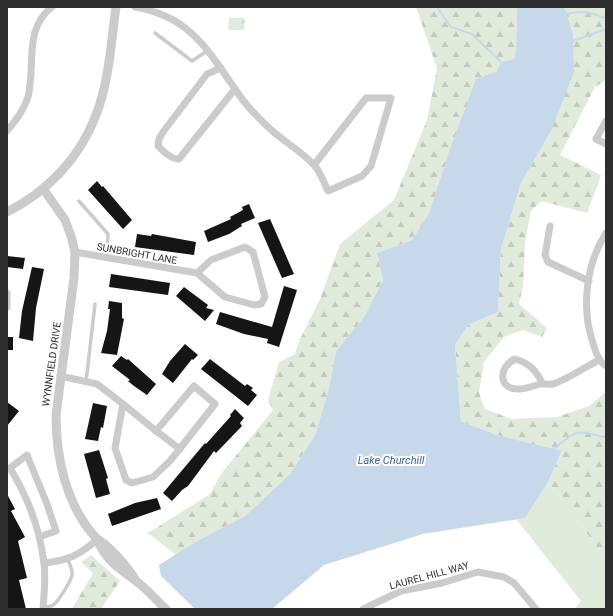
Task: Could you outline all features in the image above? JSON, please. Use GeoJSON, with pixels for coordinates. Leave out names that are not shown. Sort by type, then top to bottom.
{"type":"FeatureCollection","features":[{"type":"Feature","properties":{"kind":"street"},"geometry":{"type":"LineString","coordinates":[[7,131],[18,118],[28,96],[33,39],[39,21],[45,12],[52,7]]}},
{"type":"Feature","properties":{"kind":"street"},"geometry":{"type":"LineString","coordinates":[[7,212],[44,190],[72,159],[86,138],[96,115],[104,84],[116,7]]}},
{"type":"Feature","properties":{"kind":"street"},"geometry":{"type":"LineString","coordinates":[[135,7],[151,10],[168,16],[200,40],[235,89],[268,127],[314,165],[328,191],[362,176],[371,166],[391,98],[366,98],[314,165]]}},
{"type":"Feature","properties":{"kind":"street"},"geometry":{"type":"LineString","coordinates":[[221,68],[207,74],[163,132],[159,139],[158,146],[174,159],[180,159],[235,89]]}},
{"type":"Feature","properties":{"kind":"street"},"geometry":{"type":"LineString","coordinates":[[606,121],[596,139],[606,144]]}},
{"type":"Feature","properties":{"kind":"street","name":"WYNNFIELD DRIVE"},"geometry":{"type":"LineString","coordinates":[[44,190],[65,220],[75,252],[74,278],[56,415],[56,433],[62,470],[76,508],[86,525],[98,539],[129,568],[137,582],[166,609]]}},
{"type":"Feature","properties":{"kind":"street"},"geometry":{"type":"LineString","coordinates":[[550,226],[546,255],[548,262],[589,281]]}},
{"type":"Feature","properties":{"kind":"street"},"geometry":{"type":"LineString","coordinates":[[606,233],[594,257],[589,281],[586,312],[588,328],[599,360],[606,366]]}},
{"type":"Feature","properties":{"kind":"street"},"geometry":{"type":"LineString","coordinates":[[246,247],[253,252],[265,297],[264,301],[261,304],[254,305],[225,297],[197,273],[211,260],[246,247]]}},
{"type":"Feature","properties":{"kind":"street","name":"SUNBRIGHT LANE"},"geometry":{"type":"LineString","coordinates":[[75,252],[197,273]]}},
{"type":"Feature","properties":{"kind":"street"},"geometry":{"type":"LineString","coordinates":[[7,293],[7,307]]}},
{"type":"Feature","properties":{"kind":"street"},"geometry":{"type":"LineString","coordinates":[[542,383],[535,371],[523,361],[515,359],[508,362],[504,368],[502,375],[504,382],[510,387],[518,390],[542,383],[553,384],[599,360]]}},
{"type":"Feature","properties":{"kind":"street"},"geometry":{"type":"LineString","coordinates":[[60,376],[98,384],[180,449]]}},
{"type":"Feature","properties":{"kind":"street"},"geometry":{"type":"LineString","coordinates":[[123,404],[116,448],[126,480],[132,483],[153,477],[170,461],[215,404],[194,386],[156,431]]}},
{"type":"Feature","properties":{"kind":"street"},"geometry":{"type":"LineString","coordinates":[[39,537],[56,531],[27,455],[10,468],[20,485],[39,537],[44,563],[43,608]]}},
{"type":"Feature","properties":{"kind":"street"},"geometry":{"type":"LineString","coordinates":[[44,563],[68,560],[81,553],[98,539]]}},
{"type":"Feature","properties":{"kind":"street","name":"LAUREL HILL WAY"},"geometry":{"type":"LineString","coordinates":[[363,609],[401,591],[442,583],[478,572],[504,577],[514,583],[536,609]]}},
{"type":"Feature","properties":{"kind":"lane"},"geometry":{"type":"LineString","coordinates":[[155,33],[192,61],[208,50]]}},
{"type":"Feature","properties":{"kind":"lane"},"geometry":{"type":"LineString","coordinates":[[79,201],[108,234],[107,258]]}},
{"type":"Feature","properties":{"kind":"lane"},"geometry":{"type":"LineString","coordinates":[[86,382],[95,304]]}},
{"type":"Feature","properties":{"kind":"lane"},"geometry":{"type":"LineString","coordinates":[[43,608],[52,606],[56,603],[70,582],[72,568],[68,560]]}},
{"type":"Feature","properties":{"kind":"green space"},"geometry":{"type":"Polygon","coordinates":[[[416,7],[517,7],[516,50],[514,59],[501,62],[429,213],[412,240],[377,253],[383,280],[364,317],[336,351],[328,392],[315,435],[290,474],[245,516],[197,541],[176,555],[148,533],[210,494],[221,474],[273,410],[268,400],[279,362],[295,354],[299,341],[320,299],[340,244],[394,200],[427,120],[437,68],[416,7]]]}},
{"type":"Feature","properties":{"kind":"green space"},"geometry":{"type":"Polygon","coordinates":[[[564,7],[606,7],[606,80],[595,87],[560,155],[601,175],[587,213],[541,201],[531,211],[525,243],[523,287],[519,304],[547,328],[542,337],[523,330],[504,337],[484,362],[479,393],[485,409],[511,419],[557,417],[589,406],[606,392],[606,558],[548,482],[562,452],[497,435],[461,421],[455,345],[468,325],[498,312],[501,249],[521,183],[551,131],[573,33],[564,7]]]}},
{"type":"Feature","properties":{"kind":"green space"},"geometry":{"type":"Polygon","coordinates":[[[229,18],[245,18],[244,30],[228,30],[229,18]]]}},
{"type":"Feature","properties":{"kind":"green space"},"geometry":{"type":"Polygon","coordinates":[[[548,482],[606,558],[606,609],[575,609],[581,601],[516,519],[525,517],[548,482]]]}},
{"type":"Feature","properties":{"kind":"green space"},"geometry":{"type":"Polygon","coordinates":[[[91,555],[120,581],[101,609],[72,609],[93,573],[81,562],[91,555]]]}},
{"type":"Feature","properties":{"kind":"water","name":"Lake Churchill"},"geometry":{"type":"Polygon","coordinates":[[[517,7],[564,7],[573,33],[574,72],[551,131],[521,183],[501,249],[498,312],[468,325],[455,345],[461,421],[497,435],[562,451],[548,482],[525,518],[423,534],[324,565],[272,609],[195,609],[161,576],[159,565],[197,541],[245,516],[290,474],[315,435],[328,392],[336,351],[364,317],[383,280],[377,253],[412,240],[429,213],[451,146],[476,79],[496,72],[501,62],[514,59],[516,50],[517,7]]]}},
{"type":"Feature","properties":{"kind":"building"},"geometry":{"type":"Polygon","coordinates":[[[97,181],[132,220],[123,229],[88,190],[97,181]]]}},
{"type":"Feature","properties":{"kind":"building"},"geometry":{"type":"Polygon","coordinates":[[[249,204],[255,218],[241,224],[242,226],[229,234],[208,242],[204,231],[231,219],[230,217],[243,210],[242,207],[249,204]]]}},
{"type":"Feature","properties":{"kind":"building"},"geometry":{"type":"Polygon","coordinates":[[[270,219],[294,274],[282,278],[258,223],[270,219]]]}},
{"type":"Feature","properties":{"kind":"building"},"geometry":{"type":"Polygon","coordinates":[[[137,234],[151,236],[152,234],[196,242],[194,255],[135,247],[137,234]]]}},
{"type":"Feature","properties":{"kind":"building"},"geometry":{"type":"Polygon","coordinates":[[[7,256],[25,258],[23,269],[7,267],[7,256]]]}},
{"type":"Feature","properties":{"kind":"building"},"geometry":{"type":"Polygon","coordinates":[[[32,267],[44,269],[36,308],[33,341],[19,338],[22,311],[32,267]]]}},
{"type":"Feature","properties":{"kind":"building"},"geometry":{"type":"Polygon","coordinates":[[[111,274],[170,283],[168,295],[109,287],[111,274]]]}},
{"type":"Feature","properties":{"kind":"building"},"geometry":{"type":"Polygon","coordinates":[[[284,286],[297,290],[279,347],[267,343],[268,339],[244,334],[216,324],[220,312],[272,327],[284,286]]]}},
{"type":"Feature","properties":{"kind":"building"},"geometry":{"type":"Polygon","coordinates":[[[184,287],[208,305],[206,308],[214,310],[205,321],[176,296],[184,287]]]}},
{"type":"Feature","properties":{"kind":"building"},"geometry":{"type":"Polygon","coordinates":[[[109,301],[122,303],[122,318],[124,319],[117,355],[101,353],[107,331],[110,309],[108,309],[109,301]]]}},
{"type":"Feature","properties":{"kind":"building"},"geometry":{"type":"Polygon","coordinates":[[[7,337],[13,337],[13,350],[8,350],[7,337]]]}},
{"type":"Feature","properties":{"kind":"building"},"geometry":{"type":"Polygon","coordinates":[[[185,344],[198,355],[193,360],[192,359],[173,383],[162,374],[170,361],[185,344]]]}},
{"type":"Feature","properties":{"kind":"building"},"geometry":{"type":"Polygon","coordinates":[[[121,356],[127,360],[128,359],[156,384],[147,395],[134,386],[128,381],[130,380],[112,366],[121,356]]]}},
{"type":"Feature","properties":{"kind":"building"},"geometry":{"type":"Polygon","coordinates":[[[210,359],[245,386],[247,384],[253,388],[251,390],[257,395],[248,406],[201,369],[210,359]]]}},
{"type":"Feature","properties":{"kind":"building"},"geometry":{"type":"Polygon","coordinates":[[[7,402],[19,411],[7,426],[7,402]]]}},
{"type":"Feature","properties":{"kind":"building"},"geometry":{"type":"Polygon","coordinates":[[[93,403],[107,406],[103,428],[101,427],[98,441],[85,439],[93,403]]]}},
{"type":"Feature","properties":{"kind":"building"},"geometry":{"type":"Polygon","coordinates":[[[235,409],[244,418],[240,423],[242,426],[216,453],[214,451],[188,486],[172,501],[163,493],[205,443],[206,444],[231,416],[230,415],[235,409]]]}},
{"type":"Feature","properties":{"kind":"building"},"geometry":{"type":"Polygon","coordinates":[[[99,450],[108,478],[106,479],[110,494],[96,498],[84,454],[99,450]]]}},
{"type":"Feature","properties":{"kind":"building"},"geometry":{"type":"Polygon","coordinates":[[[7,494],[15,509],[11,511],[25,537],[18,541],[27,578],[19,580],[26,609],[7,609],[7,494]]]}},
{"type":"Feature","properties":{"kind":"building"},"geometry":{"type":"Polygon","coordinates":[[[157,498],[161,509],[112,526],[108,514],[135,503],[157,498]]]}},
{"type":"Feature","properties":{"kind":"waterway"},"geometry":{"type":"LineString","coordinates":[[437,7],[451,27],[472,34],[501,62]]}},
{"type":"Feature","properties":{"kind":"waterway"},"geometry":{"type":"LineString","coordinates":[[566,14],[585,12],[603,18],[606,15]]}},
{"type":"Feature","properties":{"kind":"waterway"},"geometry":{"type":"LineString","coordinates":[[573,41],[606,29]]}},
{"type":"Feature","properties":{"kind":"waterway"},"geometry":{"type":"LineString","coordinates":[[553,449],[576,433],[581,432],[603,437],[606,436]]}}]}
